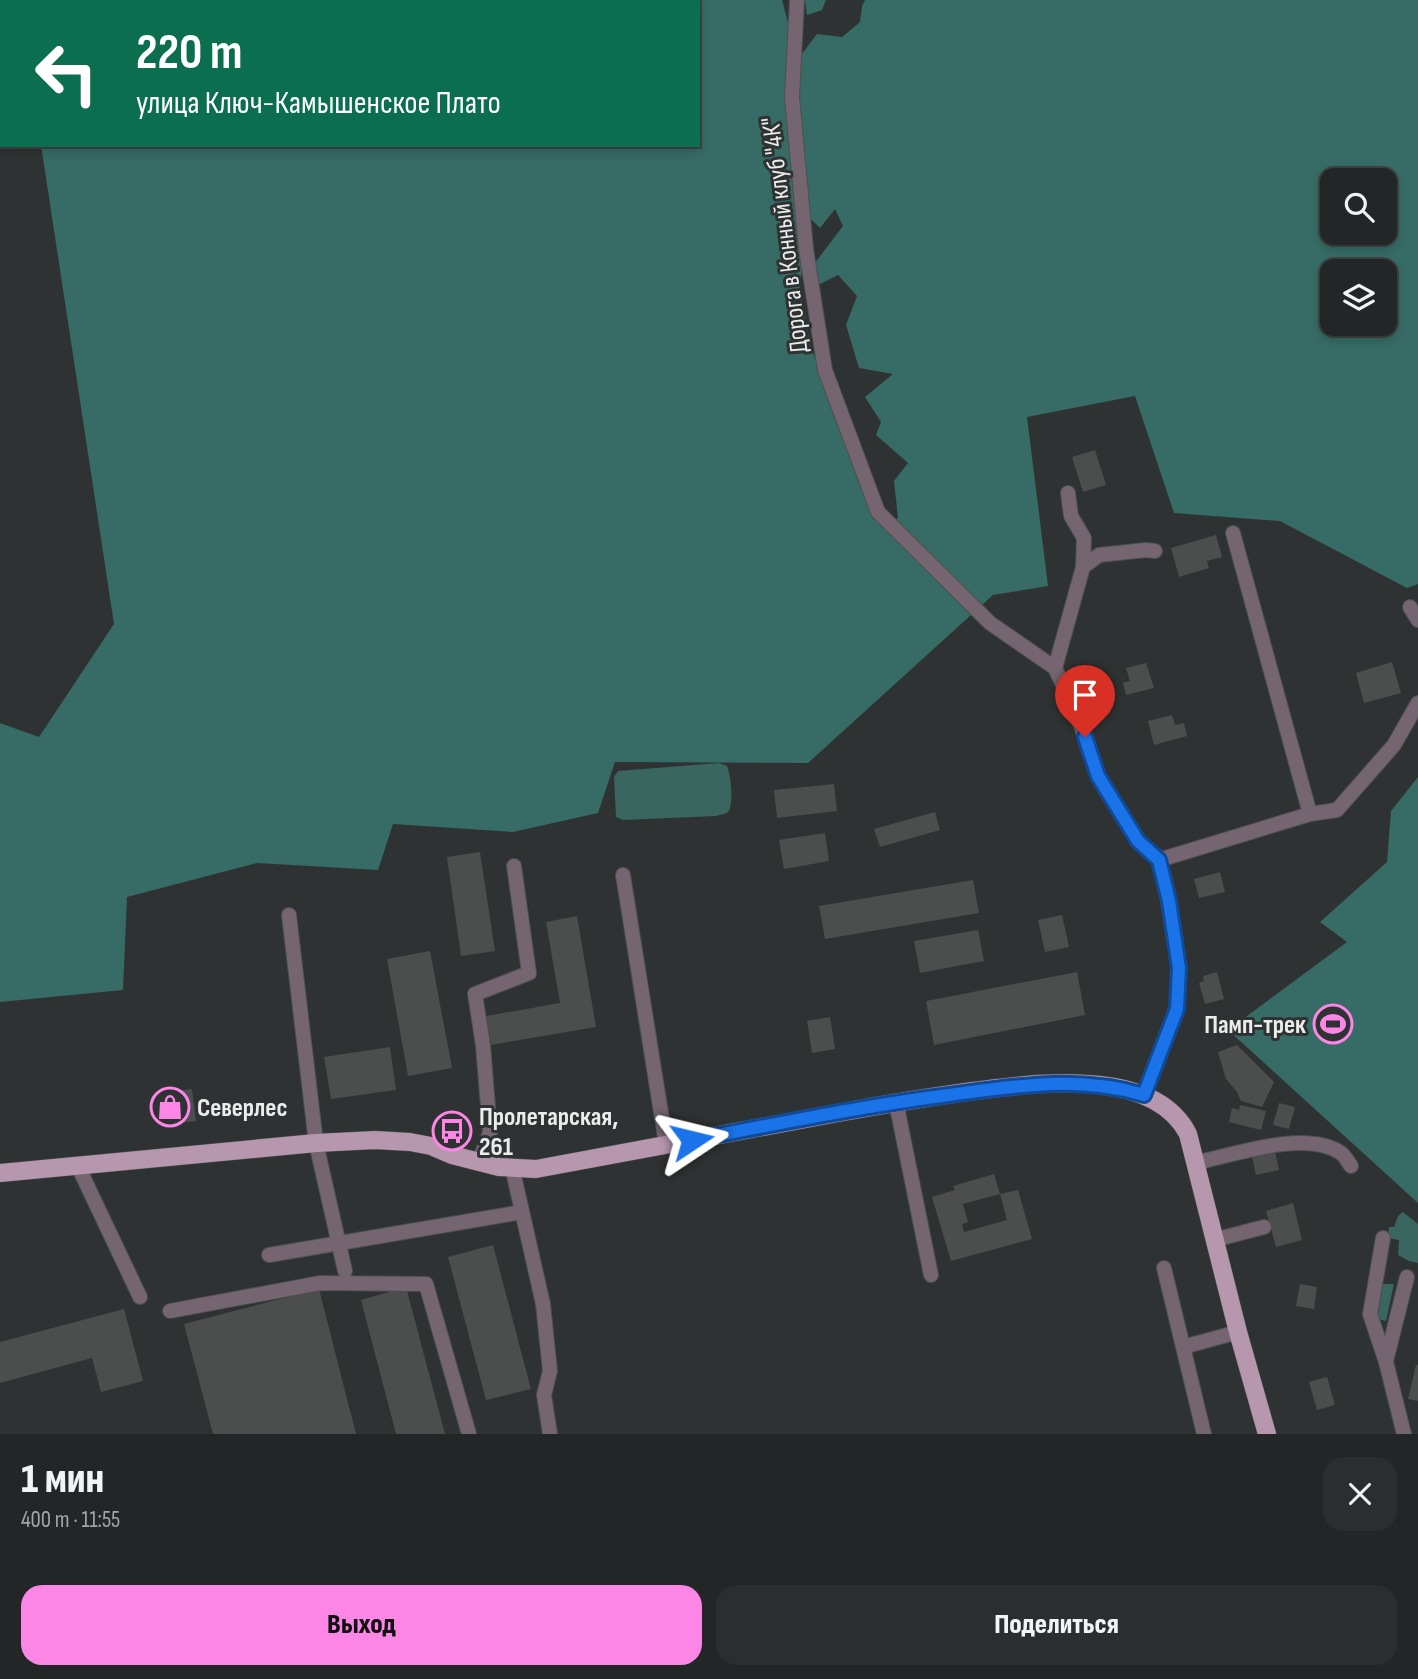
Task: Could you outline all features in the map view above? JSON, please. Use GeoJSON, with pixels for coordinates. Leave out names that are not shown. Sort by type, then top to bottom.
{"type":"FeatureCollection","features":[{"type":"Feature","properties":{"kind":"main road"},"geometry":{"type":"LineString","coordinates":[[0,1173],[76,1164],[376,1140],[410,1142],[479,1162],[536,1169],[896,1102],[1019,1085],[1058,1082],[1103,1085],[1144,1095],[1172,1111],[1188,1134],[1267,1434]]}},
{"type":"Feature","properties":{"kind":"street","name":"Дорога в Конный клуб \"4К\""},"geometry":{"type":"LineString","coordinates":[[797,0],[792,97],[812,289],[825,370],[878,512],[990,623],[1055,668]]}},
{"type":"Feature","properties":{"kind":"street"},"geometry":{"type":"LineString","coordinates":[[1068,493],[1071,516],[1084,538],[1083,567],[1055,668],[1078,717],[1098,776],[1138,841],[1159,860],[1169,901],[1179,968],[1177,1009],[1144,1095]]}},
{"type":"Feature","properties":{"kind":"street"},"geometry":{"type":"LineString","coordinates":[[1233,533],[1310,814]]}},
{"type":"Feature","properties":{"kind":"street"},"geometry":{"type":"LineString","coordinates":[[1083,567],[1100,555],[1156,551]]}},
{"type":"Feature","properties":{"kind":"street"},"geometry":{"type":"LineString","coordinates":[[1410,607],[1418,620]]}},
{"type":"Feature","properties":{"kind":"street"},"geometry":{"type":"LineString","coordinates":[[1159,860],[1310,814],[1337,810],[1394,745],[1418,703]]}},
{"type":"Feature","properties":{"kind":"street"},"geometry":{"type":"LineString","coordinates":[[479,1162],[490,1132],[483,1045],[475,994],[529,973],[514,866]]}},
{"type":"Feature","properties":{"kind":"street"},"geometry":{"type":"LineString","coordinates":[[623,875],[666,1144]]}},
{"type":"Feature","properties":{"kind":"street"},"geometry":{"type":"LineString","coordinates":[[289,915],[316,1143],[345,1271]]}},
{"type":"Feature","properties":{"kind":"street"},"geometry":{"type":"LineString","coordinates":[[896,1102],[931,1275]]}},
{"type":"Feature","properties":{"kind":"street"},"geometry":{"type":"LineString","coordinates":[[1195,1163],[1280,1145],[1314,1144],[1342,1154],[1351,1166]]}},
{"type":"Feature","properties":{"kind":"street"},"geometry":{"type":"LineString","coordinates":[[76,1164],[140,1297]]}},
{"type":"Feature","properties":{"kind":"street"},"geometry":{"type":"LineString","coordinates":[[512,1167],[543,1304],[550,1371],[544,1395],[550,1434]]}},
{"type":"Feature","properties":{"kind":"street"},"geometry":{"type":"LineString","coordinates":[[269,1255],[522,1212]]}},
{"type":"Feature","properties":{"kind":"street"},"geometry":{"type":"LineString","coordinates":[[1214,1240],[1264,1227]]}},
{"type":"Feature","properties":{"kind":"street"},"geometry":{"type":"LineString","coordinates":[[1383,1238],[1370,1314],[1405,1434]]}},
{"type":"Feature","properties":{"kind":"street"},"geometry":{"type":"LineString","coordinates":[[1164,1268],[1205,1434]]}},
{"type":"Feature","properties":{"kind":"street"},"geometry":{"type":"LineString","coordinates":[[1386,1362],[1407,1277]]}},
{"type":"Feature","properties":{"kind":"street"},"geometry":{"type":"LineString","coordinates":[[170,1311],[320,1283],[426,1283],[469,1434]]}},
{"type":"Feature","properties":{"kind":"street"},"geometry":{"type":"LineString","coordinates":[[1183,1348],[1238,1332]]}},
{"type":"Feature","properties":{"kind":"green space"},"geometry":{"type":"Polygon","coordinates":[[[719,763],[727,766],[730,776],[731,803],[727,813],[716,816],[623,820],[616,817],[614,777],[618,771],[719,763]]]}},
{"type":"Feature","properties":{"kind":"green space"},"geometry":{"type":"Polygon","coordinates":[[[1403,1212],[1418,1224],[1418,1263],[1398,1255],[1399,1240],[1388,1238],[1389,1227],[1394,1227],[1398,1216],[1403,1212]]]}},
{"type":"Feature","properties":{"kind":"green space"},"geometry":{"type":"Polygon","coordinates":[[[1383,1284],[1394,1284],[1386,1321],[1377,1319],[1383,1284]]]}},
{"type":"Feature","properties":{"kind":"shaded area"},"geometry":{"type":"Polygon","coordinates":[[[700,0],[782,0],[798,59],[817,34],[842,37],[860,22],[865,0],[1418,0],[1418,584],[1407,588],[1280,521],[1174,513],[1135,396],[1027,417],[1048,586],[993,595],[808,763],[615,762],[598,813],[513,832],[393,824],[378,870],[257,863],[127,897],[123,990],[0,1002],[0,723],[39,737],[114,624],[41,147],[700,147],[700,0]],[[835,209],[820,228],[808,216],[800,286],[810,345],[882,526],[898,518],[894,481],[908,463],[876,435],[881,422],[865,397],[893,374],[859,368],[846,325],[857,296],[838,275],[816,286],[805,276],[843,226],[835,209]]]}},
{"type":"Feature","properties":{"kind":"shaded area"},"geometry":{"type":"Polygon","coordinates":[[[805,0],[826,0],[822,10],[807,15],[805,0]]]}},
{"type":"Feature","properties":{"kind":"shaded area"},"geometry":{"type":"Polygon","coordinates":[[[1418,777],[1418,1203],[1228,1030],[1347,942],[1320,922],[1387,862],[1391,811],[1418,777]]]}},
{"type":"Feature","properties":{"kind":"building"},"geometry":{"type":"Polygon","coordinates":[[[1095,450],[1106,485],[1083,492],[1072,457],[1095,450]]]}},
{"type":"Feature","properties":{"kind":"building"},"geometry":{"type":"Polygon","coordinates":[[[1216,535],[1222,557],[1207,561],[1209,568],[1179,577],[1171,548],[1216,535]]]}},
{"type":"Feature","properties":{"kind":"building"},"geometry":{"type":"Polygon","coordinates":[[[1392,662],[1401,693],[1364,703],[1356,673],[1392,662]]]}},
{"type":"Feature","properties":{"kind":"building"},"geometry":{"type":"Polygon","coordinates":[[[1146,663],[1154,688],[1126,695],[1123,683],[1130,681],[1126,668],[1146,663]]]}},
{"type":"Feature","properties":{"kind":"building"},"geometry":{"type":"Polygon","coordinates":[[[1172,715],[1175,725],[1184,723],[1187,736],[1154,745],[1148,721],[1172,715]]]}},
{"type":"Feature","properties":{"kind":"building"},"geometry":{"type":"Polygon","coordinates":[[[834,784],[837,811],[777,818],[774,790],[834,784]]]}},
{"type":"Feature","properties":{"kind":"building"},"geometry":{"type":"Polygon","coordinates":[[[935,812],[940,830],[880,847],[874,829],[935,812]]]}},
{"type":"Feature","properties":{"kind":"building"},"geometry":{"type":"Polygon","coordinates":[[[825,833],[829,861],[784,869],[779,840],[825,833]]]}},
{"type":"Feature","properties":{"kind":"building"},"geometry":{"type":"Polygon","coordinates":[[[480,852],[495,951],[461,956],[447,857],[480,852]]]}},
{"type":"Feature","properties":{"kind":"building"},"geometry":{"type":"Polygon","coordinates":[[[1220,872],[1225,892],[1199,898],[1194,879],[1220,872]]]}},
{"type":"Feature","properties":{"kind":"building"},"geometry":{"type":"Polygon","coordinates":[[[973,880],[979,913],[825,939],[819,906],[973,880]]]}},
{"type":"Feature","properties":{"kind":"building"},"geometry":{"type":"Polygon","coordinates":[[[1062,915],[1069,947],[1045,952],[1038,920],[1062,915]]]}},
{"type":"Feature","properties":{"kind":"building"},"geometry":{"type":"Polygon","coordinates":[[[577,916],[596,1027],[491,1045],[486,1016],[560,1003],[546,922],[577,916]]]}},
{"type":"Feature","properties":{"kind":"building"},"geometry":{"type":"Polygon","coordinates":[[[978,930],[984,961],[920,973],[914,941],[978,930]]]}},
{"type":"Feature","properties":{"kind":"building"},"geometry":{"type":"Polygon","coordinates":[[[430,951],[452,1068],[408,1076],[387,959],[430,951]]]}},
{"type":"Feature","properties":{"kind":"building"},"geometry":{"type":"Polygon","coordinates":[[[1077,972],[1085,1015],[934,1045],[926,1001],[1077,972]]]}},
{"type":"Feature","properties":{"kind":"building"},"geometry":{"type":"Polygon","coordinates":[[[1217,972],[1224,999],[1205,1004],[1199,983],[1204,981],[1203,976],[1217,972]]]}},
{"type":"Feature","properties":{"kind":"building"},"geometry":{"type":"Polygon","coordinates":[[[830,1017],[835,1049],[812,1053],[807,1021],[830,1017]]]}},
{"type":"Feature","properties":{"kind":"building"},"geometry":{"type":"Polygon","coordinates":[[[1237,1045],[1274,1082],[1262,1107],[1241,1101],[1226,1079],[1218,1052],[1237,1045]]]}},
{"type":"Feature","properties":{"kind":"building"},"geometry":{"type":"Polygon","coordinates":[[[390,1047],[396,1090],[331,1099],[324,1057],[390,1047]]]}},
{"type":"Feature","properties":{"kind":"building"},"geometry":{"type":"Polygon","coordinates":[[[192,1089],[196,1121],[161,1125],[158,1093],[192,1089]]]}},
{"type":"Feature","properties":{"kind":"building"},"geometry":{"type":"Polygon","coordinates":[[[1279,1103],[1295,1107],[1289,1129],[1273,1125],[1279,1103]]]}},
{"type":"Feature","properties":{"kind":"building"},"geometry":{"type":"Polygon","coordinates":[[[1240,1105],[1266,1111],[1261,1130],[1229,1122],[1232,1108],[1239,1110],[1240,1105]]]}},
{"type":"Feature","properties":{"kind":"building"},"geometry":{"type":"Polygon","coordinates":[[[1275,1151],[1279,1170],[1256,1175],[1252,1157],[1275,1151]]]}},
{"type":"Feature","properties":{"kind":"building"},"geometry":{"type":"Polygon","coordinates":[[[994,1174],[1000,1194],[1018,1190],[1032,1239],[951,1261],[932,1197],[955,1190],[953,1186],[994,1174]],[[1000,1194],[963,1204],[968,1222],[962,1224],[964,1232],[1007,1220],[1000,1194]]]}},
{"type":"Feature","properties":{"kind":"building"},"geometry":{"type":"Polygon","coordinates":[[[1293,1203],[1302,1240],[1276,1247],[1266,1211],[1293,1203]]]}},
{"type":"Feature","properties":{"kind":"building"},"geometry":{"type":"Polygon","coordinates":[[[493,1245],[531,1389],[486,1400],[448,1257],[493,1245]]]}},
{"type":"Feature","properties":{"kind":"building"},"geometry":{"type":"Polygon","coordinates":[[[1300,1284],[1317,1287],[1314,1309],[1296,1306],[1300,1284]]]}},
{"type":"Feature","properties":{"kind":"building"},"geometry":{"type":"Polygon","coordinates":[[[406,1287],[445,1434],[396,1434],[361,1300],[406,1287]]]}},
{"type":"Feature","properties":{"kind":"building"},"geometry":{"type":"Polygon","coordinates":[[[319,1289],[356,1434],[213,1434],[184,1324],[319,1289]]]}},
{"type":"Feature","properties":{"kind":"building"},"geometry":{"type":"Polygon","coordinates":[[[124,1309],[143,1381],[101,1392],[92,1358],[0,1383],[0,1342],[124,1309]]]}},
{"type":"Feature","properties":{"kind":"building"},"geometry":{"type":"Polygon","coordinates":[[[1418,1365],[1418,1401],[1408,1399],[1418,1365]]]}},
{"type":"Feature","properties":{"kind":"building"},"geometry":{"type":"Polygon","coordinates":[[[1327,1377],[1335,1405],[1317,1410],[1309,1382],[1327,1377]]]}},
{"type":"Feature","properties":{"kind":"place","name":"Памп-трек"},"geometry":{"type":"Point","coordinates":[1333,1024]}},
{"type":"Feature","properties":{"kind":"place","name":"Северлес"},"geometry":{"type":"Point","coordinates":[170,1107]}},
{"type":"Feature","properties":{"kind":"place","name":"Пролетарская, 261"},"geometry":{"type":"Point","coordinates":[452,1131]}},
{"type":"Feature","properties":{"kind":"route"},"geometry":{"type":"LineString","coordinates":[[692,1140],[902,1101],[1019,1085],[1083,1083],[1144,1095],[1177,1009],[1179,968],[1169,901],[1159,860],[1138,841],[1098,776],[1085,737]]}}]}
